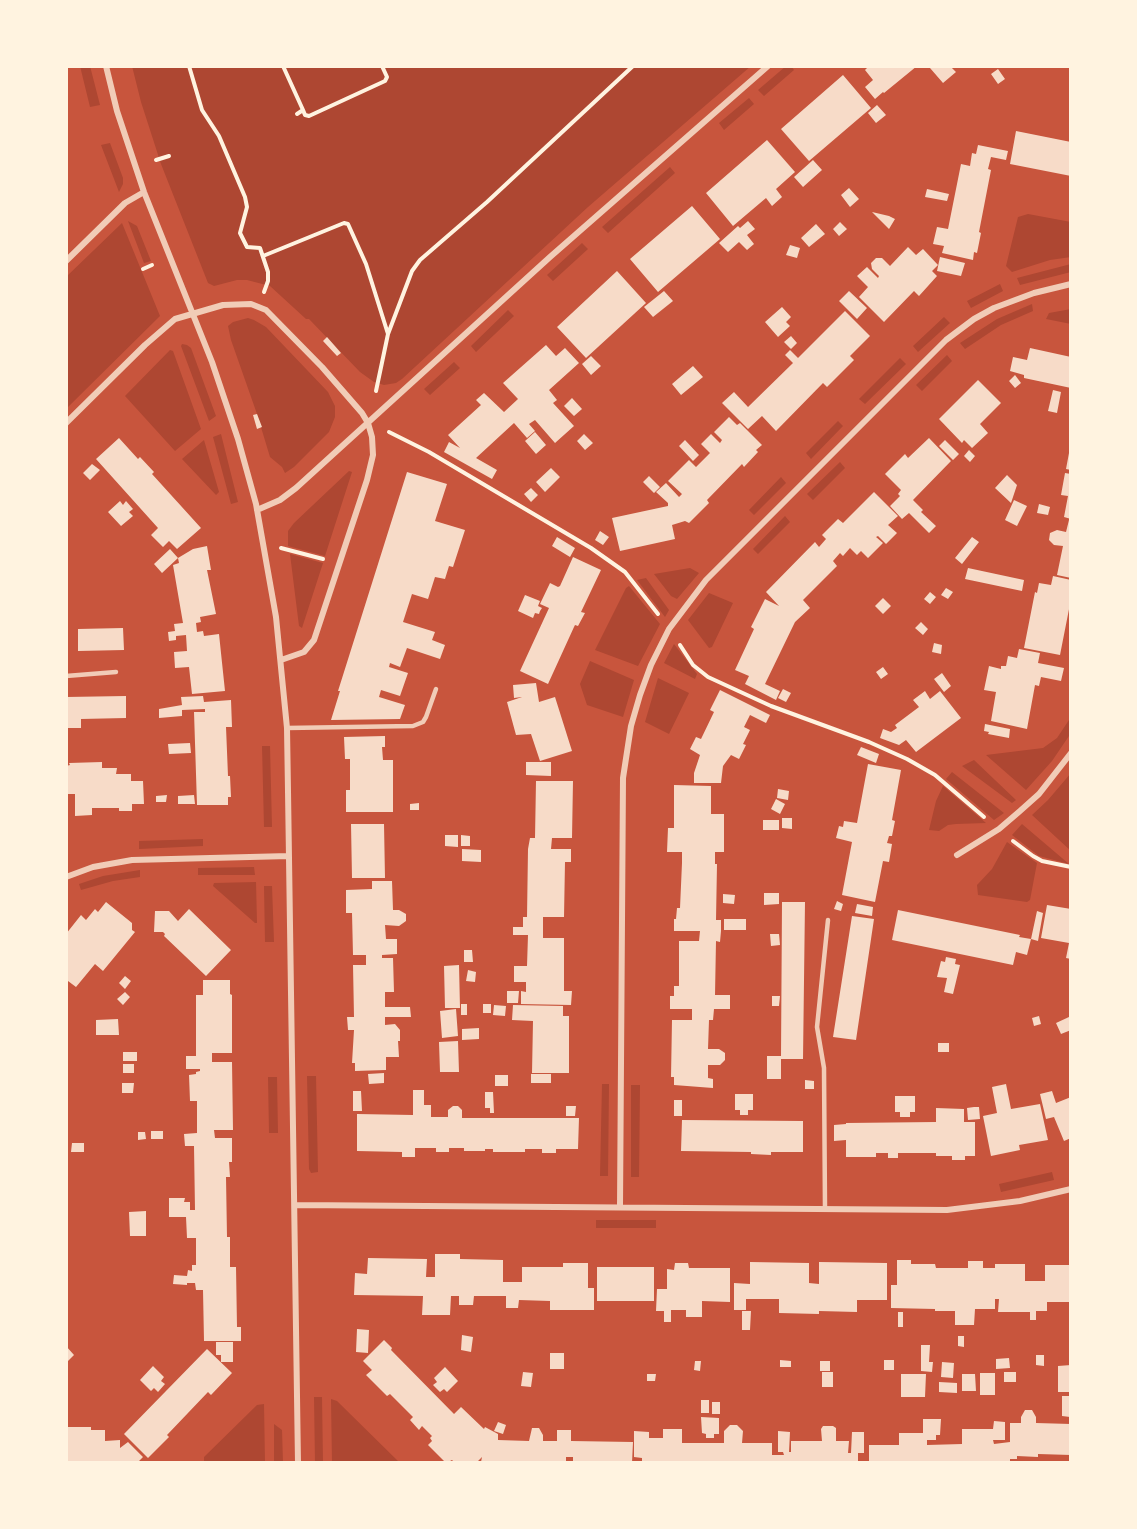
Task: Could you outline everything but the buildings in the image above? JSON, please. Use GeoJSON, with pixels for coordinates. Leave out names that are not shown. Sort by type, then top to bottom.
{"type":"FeatureCollection","features":[{"type":"Feature","properties":{"kind":"street"},"geometry":{"type":"LineString","coordinates":[[106,66],[117,111],[144,192],[193,313],[232,420],[250,479],[264,545],[281,660],[287,728],[298,1463]]}},
{"type":"Feature","properties":{"kind":"street"},"geometry":{"type":"LineString","coordinates":[[257,510],[280,501],[623,192],[768,66]]}},
{"type":"Feature","properties":{"kind":"street"},"geometry":{"type":"LineString","coordinates":[[66,261],[125,203],[144,192]]}},
{"type":"Feature","properties":{"kind":"street"},"geometry":{"type":"LineString","coordinates":[[620,1206],[623,778],[631,726],[640,694],[669,628],[706,580],[724,561],[946,340],[994,309],[1034,293],[1071,284]]}},
{"type":"Feature","properties":{"kind":"street"},"geometry":{"type":"LineString","coordinates":[[66,423],[175,319],[234,303],[251,304],[272,315],[322,367],[368,423],[373,445],[370,468],[318,633],[310,647],[297,656],[281,660]]}},
{"type":"Feature","properties":{"kind":"street"},"geometry":{"type":"LineString","coordinates":[[957,855],[999,829],[1039,794],[1071,753]]}},
{"type":"Feature","properties":{"kind":"street"},"geometry":{"type":"LineString","coordinates":[[66,877],[93,867],[132,860],[289,856]]}},
{"type":"Feature","properties":{"kind":"street"},"geometry":{"type":"LineString","coordinates":[[295,1205],[896,1210],[970,1208],[1020,1201],[1071,1189]]}},
{"type":"Feature","properties":{"kind":"lane"},"geometry":{"type":"LineString","coordinates":[[66,676],[116,672]]}},
{"type":"Feature","properties":{"kind":"lane"},"geometry":{"type":"LineString","coordinates":[[287,728],[413,726],[423,722],[436,689]]}},
{"type":"Feature","properties":{"kind":"lane"},"geometry":{"type":"LineString","coordinates":[[825,1209],[824,1068],[817,1027],[828,920]]}},
{"type":"Feature","properties":{"kind":"path"},"geometry":{"type":"LineString","coordinates":[[189,66],[202,110],[219,136],[246,201],[245,219],[240,233],[247,247],[260,248],[263,256],[268,276],[259,307]]}},
{"type":"Feature","properties":{"kind":"path"},"geometry":{"type":"LineString","coordinates":[[283,66],[305,115],[309,116],[385,81],[387,77],[382,66]]}},
{"type":"Feature","properties":{"kind":"path"},"geometry":{"type":"LineString","coordinates":[[633,66],[487,202],[420,260],[412,271],[388,334],[368,423],[429,452],[598,552],[625,572],[669,628],[693,665],[702,673],[771,706],[869,742],[907,759],[935,775],[1033,856],[1042,861],[1071,867]]}},
{"type":"Feature","properties":{"kind":"path"},"geometry":{"type":"LineString","coordinates":[[297,114],[303,110]]}},
{"type":"Feature","properties":{"kind":"path"},"geometry":{"type":"LineString","coordinates":[[156,160],[169,156]]}},
{"type":"Feature","properties":{"kind":"path"},"geometry":{"type":"LineString","coordinates":[[263,256],[344,223],[348,224],[366,264],[388,334]]}},
{"type":"Feature","properties":{"kind":"path"},"geometry":{"type":"LineString","coordinates":[[143,269],[152,265]]}},
{"type":"Feature","properties":{"kind":"path"},"geometry":{"type":"LineString","coordinates":[[264,545],[341,564]]}},
{"type":"Feature","properties":{"kind":"shaded area"},"geometry":{"type":"Polygon","coordinates":[[[80,66],[90,66],[100,105],[90,107],[80,66]]]}},
{"type":"Feature","properties":{"kind":"shaded area"},"geometry":{"type":"Polygon","coordinates":[[[132,66],[751,66],[588,207],[402,379],[396,383],[384,385],[374,382],[360,372],[309,319],[306,319],[270,286],[247,280],[214,286],[208,283],[161,164],[132,66]]]}},
{"type":"Feature","properties":{"kind":"shaded area"},"geometry":{"type":"Polygon","coordinates":[[[786,66],[791,66],[794,70],[764,96],[758,90],[786,66]]]}},
{"type":"Feature","properties":{"kind":"shaded area"},"geometry":{"type":"Polygon","coordinates":[[[749,98],[754,104],[724,130],[719,123],[749,98]]]}},
{"type":"Feature","properties":{"kind":"shaded area"},"geometry":{"type":"Polygon","coordinates":[[[110,143],[123,178],[119,192],[101,145],[110,143]]]}},
{"type":"Feature","properties":{"kind":"shaded area"},"geometry":{"type":"Polygon","coordinates":[[[670,167],[675,173],[608,233],[602,227],[670,167]]]}},
{"type":"Feature","properties":{"kind":"shaded area"},"geometry":{"type":"Polygon","coordinates":[[[1028,214],[1071,222],[1071,257],[1050,260],[1012,272],[1006,266],[1018,217],[1028,214]]]}},
{"type":"Feature","properties":{"kind":"shaded area"},"geometry":{"type":"Polygon","coordinates":[[[128,221],[137,226],[151,261],[144,263],[128,221]]]}},
{"type":"Feature","properties":{"kind":"shaded area"},"geometry":{"type":"Polygon","coordinates":[[[122,223],[160,316],[66,409],[66,277],[122,223]]]}},
{"type":"Feature","properties":{"kind":"shaded area"},"geometry":{"type":"Polygon","coordinates":[[[582,243],[588,249],[553,281],[547,275],[582,243]]]}},
{"type":"Feature","properties":{"kind":"shaded area"},"geometry":{"type":"Polygon","coordinates":[[[1071,264],[1071,272],[1020,285],[1017,278],[1071,264]]]}},
{"type":"Feature","properties":{"kind":"shaded area"},"geometry":{"type":"Polygon","coordinates":[[[1000,284],[1003,291],[971,308],[967,301],[1000,284]]]}},
{"type":"Feature","properties":{"kind":"shaded area"},"geometry":{"type":"Polygon","coordinates":[[[1032,304],[1033,311],[1001,325],[965,349],[960,343],[997,319],[1032,304]]]}},
{"type":"Feature","properties":{"kind":"shaded area"},"geometry":{"type":"Polygon","coordinates":[[[1071,309],[1071,324],[1046,319],[1049,313],[1071,309]]]}},
{"type":"Feature","properties":{"kind":"shaded area"},"geometry":{"type":"Polygon","coordinates":[[[508,310],[514,316],[476,352],[471,346],[508,310]]]}},
{"type":"Feature","properties":{"kind":"shaded area"},"geometry":{"type":"Polygon","coordinates":[[[944,317],[950,323],[918,352],[913,346],[944,317]]]}},
{"type":"Feature","properties":{"kind":"shaded area"},"geometry":{"type":"Polygon","coordinates":[[[248,318],[266,327],[328,392],[335,406],[335,417],[329,432],[285,473],[282,467],[270,457],[231,340],[228,326],[233,322],[248,318]]]}},
{"type":"Feature","properties":{"kind":"shaded area"},"geometry":{"type":"Polygon","coordinates":[[[182,344],[191,348],[216,416],[209,421],[181,346],[182,344]]]}},
{"type":"Feature","properties":{"kind":"shaded area"},"geometry":{"type":"Polygon","coordinates":[[[170,350],[173,351],[201,429],[175,451],[125,396],[170,350]]]}},
{"type":"Feature","properties":{"kind":"shaded area"},"geometry":{"type":"Polygon","coordinates":[[[947,355],[952,361],[922,391],[916,385],[947,355]]]}},
{"type":"Feature","properties":{"kind":"shaded area"},"geometry":{"type":"Polygon","coordinates":[[[900,358],[906,364],[865,404],[859,399],[900,358]]]}},
{"type":"Feature","properties":{"kind":"shaded area"},"geometry":{"type":"Polygon","coordinates":[[[454,362],[460,368],[430,395],[424,389],[454,362]]]}},
{"type":"Feature","properties":{"kind":"shaded area"},"geometry":{"type":"Polygon","coordinates":[[[838,421],[843,426],[811,459],[806,453],[838,421]]]}},
{"type":"Feature","properties":{"kind":"shaded area"},"geometry":{"type":"Polygon","coordinates":[[[221,434],[238,502],[231,504],[213,437],[221,434]]]}},
{"type":"Feature","properties":{"kind":"shaded area"},"geometry":{"type":"Polygon","coordinates":[[[204,440],[219,492],[216,495],[182,459],[204,440]]]}},
{"type":"Feature","properties":{"kind":"shaded area"},"geometry":{"type":"Polygon","coordinates":[[[840,462],[845,468],[813,500],[807,494],[840,462]]]}},
{"type":"Feature","properties":{"kind":"shaded area"},"geometry":{"type":"Polygon","coordinates":[[[349,471],[352,472],[325,556],[288,546],[288,531],[294,523],[349,471]]]}},
{"type":"Feature","properties":{"kind":"shaded area"},"geometry":{"type":"Polygon","coordinates":[[[781,477],[786,483],[754,515],[749,510],[781,477]]]}},
{"type":"Feature","properties":{"kind":"shaded area"},"geometry":{"type":"Polygon","coordinates":[[[785,516],[790,522],[758,554],[753,549],[785,516]]]}},
{"type":"Feature","properties":{"kind":"shaded area"},"geometry":{"type":"Polygon","coordinates":[[[290,554],[323,563],[302,628],[299,626],[290,554]]]}},
{"type":"Feature","properties":{"kind":"shaded area"},"geometry":{"type":"Polygon","coordinates":[[[690,568],[699,573],[677,599],[671,596],[654,574],[690,568]]]}},
{"type":"Feature","properties":{"kind":"shaded area"},"geometry":{"type":"Polygon","coordinates":[[[646,578],[669,610],[665,617],[637,580],[646,578]]]}},
{"type":"Feature","properties":{"kind":"shaded area"},"geometry":{"type":"Polygon","coordinates":[[[629,586],[660,624],[638,666],[595,650],[629,586]]]}},
{"type":"Feature","properties":{"kind":"shaded area"},"geometry":{"type":"Polygon","coordinates":[[[709,593],[733,603],[712,647],[709,648],[688,620],[709,593]]]}},
{"type":"Feature","properties":{"kind":"shaded area"},"geometry":{"type":"Polygon","coordinates":[[[674,644],[697,674],[695,679],[664,663],[674,644]]]}},
{"type":"Feature","properties":{"kind":"shaded area"},"geometry":{"type":"Polygon","coordinates":[[[590,661],[634,680],[623,717],[587,705],[580,684],[590,661]]]}},
{"type":"Feature","properties":{"kind":"shaded area"},"geometry":{"type":"Polygon","coordinates":[[[658,678],[689,693],[669,734],[645,722],[658,678]]]}},
{"type":"Feature","properties":{"kind":"shaded area"},"geometry":{"type":"Polygon","coordinates":[[[1071,717],[1071,733],[1052,761],[1026,790],[986,755],[1043,748],[1057,738],[1071,717]]]}},
{"type":"Feature","properties":{"kind":"shaded area"},"geometry":{"type":"Polygon","coordinates":[[[262,746],[270,746],[272,827],[264,827],[262,746]]]}},
{"type":"Feature","properties":{"kind":"shaded area"},"geometry":{"type":"Polygon","coordinates":[[[974,760],[1016,800],[1012,803],[962,766],[974,760]]]}},
{"type":"Feature","properties":{"kind":"shaded area"},"geometry":{"type":"Polygon","coordinates":[[[952,772],[1004,813],[994,820],[946,779],[952,772]]]}},
{"type":"Feature","properties":{"kind":"shaded area"},"geometry":{"type":"Polygon","coordinates":[[[1071,773],[1071,851],[1032,815],[1071,773]]]}},
{"type":"Feature","properties":{"kind":"shaded area"},"geometry":{"type":"Polygon","coordinates":[[[943,786],[986,823],[956,824],[948,825],[939,831],[929,830],[936,801],[943,786]]]}},
{"type":"Feature","properties":{"kind":"shaded area"},"geometry":{"type":"Polygon","coordinates":[[[1022,824],[1069,864],[1039,856],[1012,835],[1022,824]]]}},
{"type":"Feature","properties":{"kind":"shaded area"},"geometry":{"type":"Polygon","coordinates":[[[203,839],[203,846],[139,849],[139,841],[203,839]]]}},
{"type":"Feature","properties":{"kind":"shaded area"},"geometry":{"type":"Polygon","coordinates":[[[1007,842],[1037,863],[1030,900],[1027,902],[978,895],[977,885],[992,869],[1007,842]]]}},
{"type":"Feature","properties":{"kind":"shaded area"},"geometry":{"type":"Polygon","coordinates":[[[254,867],[255,875],[198,875],[198,868],[254,867]]]}},
{"type":"Feature","properties":{"kind":"shaded area"},"geometry":{"type":"Polygon","coordinates":[[[140,870],[140,877],[113,881],[81,890],[79,884],[103,876],[140,870]]]}},
{"type":"Feature","properties":{"kind":"shaded area"},"geometry":{"type":"Polygon","coordinates":[[[256,882],[257,923],[213,886],[214,883],[256,882]]]}},
{"type":"Feature","properties":{"kind":"shaded area"},"geometry":{"type":"Polygon","coordinates":[[[264,886],[272,886],[274,942],[265,942],[264,886]]]}},
{"type":"Feature","properties":{"kind":"shaded area"},"geometry":{"type":"Polygon","coordinates":[[[307,1076],[316,1076],[318,1172],[311,1173],[309,1169],[307,1076]]]}},
{"type":"Feature","properties":{"kind":"shaded area"},"geometry":{"type":"Polygon","coordinates":[[[268,1077],[277,1077],[278,1133],[269,1133],[268,1077]]]}},
{"type":"Feature","properties":{"kind":"shaded area"},"geometry":{"type":"Polygon","coordinates":[[[602,1084],[609,1084],[608,1176],[600,1176],[602,1084]]]}},
{"type":"Feature","properties":{"kind":"shaded area"},"geometry":{"type":"Polygon","coordinates":[[[631,1085],[640,1085],[639,1177],[631,1177],[631,1085]]]}},
{"type":"Feature","properties":{"kind":"shaded area"},"geometry":{"type":"Polygon","coordinates":[[[1052,1172],[1054,1180],[1001,1192],[999,1184],[1052,1172]]]}},
{"type":"Feature","properties":{"kind":"shaded area"},"geometry":{"type":"Polygon","coordinates":[[[596,1220],[656,1220],[656,1228],[596,1228],[596,1220]]]}},
{"type":"Feature","properties":{"kind":"shaded area"},"geometry":{"type":"Polygon","coordinates":[[[314,1397],[322,1397],[323,1463],[315,1463],[314,1397]]]}},
{"type":"Feature","properties":{"kind":"shaded area"},"geometry":{"type":"Polygon","coordinates":[[[331,1399],[337,1401],[400,1463],[332,1463],[331,1399]]]}},
{"type":"Feature","properties":{"kind":"shaded area"},"geometry":{"type":"Polygon","coordinates":[[[264,1404],[265,1463],[204,1463],[204,1457],[257,1405],[264,1404]]]}},
{"type":"Feature","properties":{"kind":"shaded area"},"geometry":{"type":"Polygon","coordinates":[[[274,1424],[282,1430],[283,1463],[274,1463],[274,1424]]]}}]}
